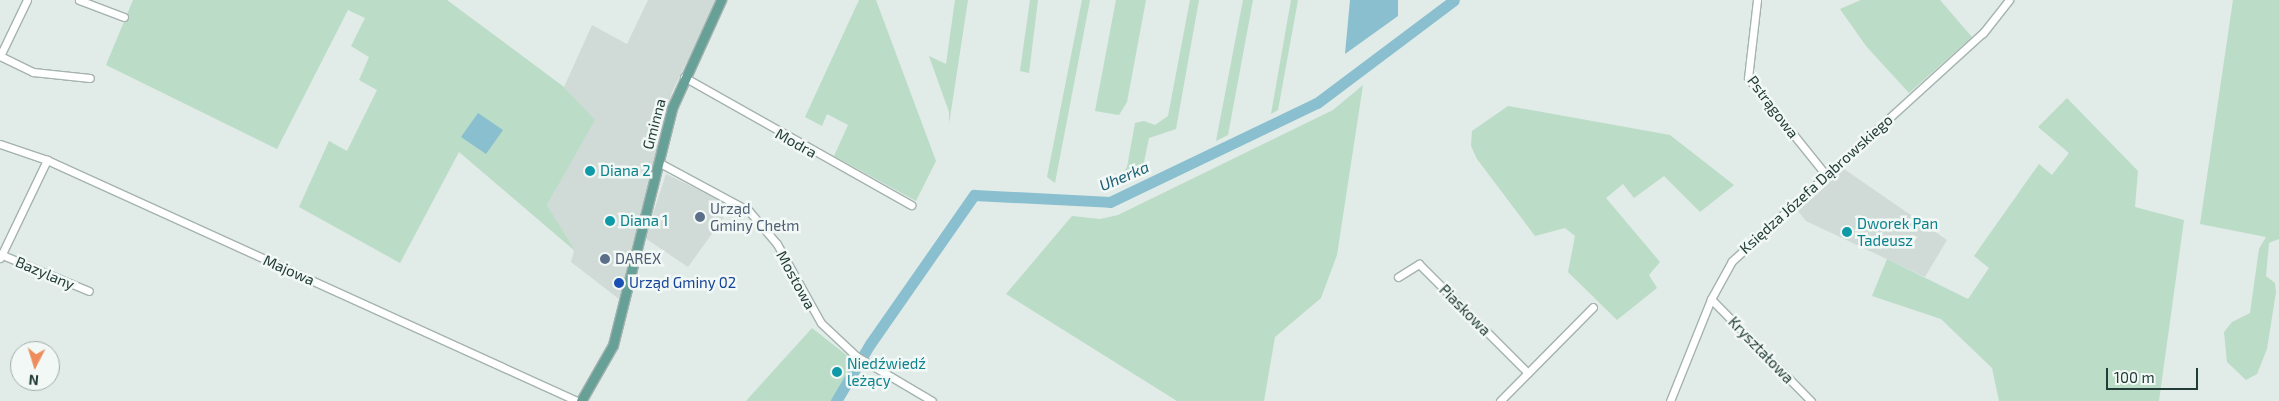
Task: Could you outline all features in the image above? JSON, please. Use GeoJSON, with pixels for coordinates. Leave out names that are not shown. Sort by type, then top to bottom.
{"type":"FeatureCollection","features":[{"type":"Feature","properties":{"kind":"main road","name":"Gminna"},"geometry":{"type":"LineString","coordinates":[[579,401],[613,345],[658,162],[684,77],[721,0]]}},
{"type":"Feature","properties":{"kind":"street"},"geometry":{"type":"LineString","coordinates":[[27,0],[0,56],[33,72],[90,78]]}},
{"type":"Feature","properties":{"kind":"street"},"geometry":{"type":"LineString","coordinates":[[79,0],[124,17]]}},
{"type":"Feature","properties":{"kind":"street","name":"Pstrągowa"},"geometry":{"type":"LineString","coordinates":[[1757,0],[1748,78],[1826,175]]}},
{"type":"Feature","properties":{"kind":"street","name":"Księdza Józefa Dąbrowskiego"},"geometry":{"type":"LineString","coordinates":[[1670,401],[1711,298],[1744,247],[1983,33],[2009,0]]}},
{"type":"Feature","properties":{"kind":"street","name":"Modra"},"geometry":{"type":"LineString","coordinates":[[684,77],[911,205]]}},
{"type":"Feature","properties":{"kind":"street","name":"Majowa"},"geometry":{"type":"LineString","coordinates":[[0,144],[46,160],[579,401]]}},
{"type":"Feature","properties":{"kind":"street","name":"Bazylany"},"geometry":{"type":"LineString","coordinates":[[46,160],[0,255],[89,291]]}},
{"type":"Feature","properties":{"kind":"street","name":"Mostowa"},"geometry":{"type":"LineString","coordinates":[[658,162],[737,204],[758,220],[776,244],[820,323],[856,356],[932,401]]}},
{"type":"Feature","properties":{"kind":"street","name":"Piaskowa"},"geometry":{"type":"LineString","coordinates":[[1398,277],[1419,264],[1528,373]]}},
{"type":"Feature","properties":{"kind":"street","name":"Kryształowa"},"geometry":{"type":"LineString","coordinates":[[1711,298],[1811,401]]}},
{"type":"Feature","properties":{"kind":"street"},"geometry":{"type":"LineString","coordinates":[[1500,401],[1593,307]]}},
{"type":"Feature","properties":{"kind":"street"},"geometry":{"type":"LineString","coordinates":[[1507,394],[1514,401]]}},
{"type":"Feature","properties":{"kind":"shaded area"},"geometry":{"type":"Polygon","coordinates":[[[648,0],[717,0],[672,92],[619,299],[571,262],[574,251],[547,205],[594,120],[564,87],[592,25],[627,44],[648,0]]]}},
{"type":"Feature","properties":{"kind":"shaded area"},"geometry":{"type":"Polygon","coordinates":[[[1844,169],[1947,240],[1925,277],[1806,221],[1798,211],[1844,169]]]}},
{"type":"Feature","properties":{"kind":"shaded area","name":"Urząd Gminy Chełm"},"geometry":{"type":"Polygon","coordinates":[[[666,174],[732,206],[688,267],[645,238],[666,174]]]}},
{"type":"Feature","properties":{"kind":"green space"},"geometry":{"type":"Polygon","coordinates":[[[133,0],[447,0],[564,87],[595,120],[547,205],[575,251],[459,152],[400,263],[299,207],[329,141],[347,151],[377,90],[359,80],[369,57],[351,46],[365,18],[348,10],[277,149],[106,65],[133,0]]]}},
{"type":"Feature","properties":{"kind":"green space"},"geometry":{"type":"Polygon","coordinates":[[[859,0],[876,0],[936,161],[916,201],[834,156],[848,125],[827,114],[822,126],[805,117],[859,0]]]}},
{"type":"Feature","properties":{"kind":"green space"},"geometry":{"type":"Polygon","coordinates":[[[955,0],[968,0],[949,124],[949,112],[929,56],[946,64],[955,0]]]}},
{"type":"Feature","properties":{"kind":"green space"},"geometry":{"type":"Polygon","coordinates":[[[1030,0],[1038,0],[1029,73],[1020,71],[1030,0]]]}},
{"type":"Feature","properties":{"kind":"green space"},"geometry":{"type":"Polygon","coordinates":[[[1082,0],[1090,0],[1055,183],[1047,177],[1082,0]]]}},
{"type":"Feature","properties":{"kind":"green space"},"geometry":{"type":"Polygon","coordinates":[[[1116,0],[1146,0],[1127,102],[1119,115],[1095,111],[1116,0]]]}},
{"type":"Feature","properties":{"kind":"green space"},"geometry":{"type":"Polygon","coordinates":[[[1190,0],[1199,0],[1176,129],[1149,138],[1141,176],[1113,189],[1127,167],[1135,123],[1144,121],[1155,125],[1168,116],[1190,0]]]}},
{"type":"Feature","properties":{"kind":"green space"},"geometry":{"type":"Polygon","coordinates":[[[1243,0],[1253,0],[1228,135],[1216,141],[1243,0]]]}},
{"type":"Feature","properties":{"kind":"green space"},"geometry":{"type":"Polygon","coordinates":[[[1291,0],[1298,0],[1278,110],[1271,114],[1291,0]]]}},
{"type":"Feature","properties":{"kind":"green space"},"geometry":{"type":"Polygon","coordinates":[[[1861,0],[1940,0],[1972,37],[1909,93],[1866,46],[1840,9],[1861,0]]]}},
{"type":"Feature","properties":{"kind":"green space"},"geometry":{"type":"Polygon","coordinates":[[[2233,0],[2279,0],[2279,239],[2269,243],[2266,276],[2275,283],[2276,292],[2267,349],[2257,374],[2246,380],[2227,362],[2224,332],[2232,322],[2250,313],[2259,249],[2266,237],[2200,224],[2233,0]]]}},
{"type":"Feature","properties":{"kind":"green space"},"geometry":{"type":"Polygon","coordinates":[[[1363,85],[1337,255],[1321,298],[1275,337],[1264,401],[1177,401],[1006,294],[1072,216],[1100,219],[1118,215],[1333,110],[1363,85]]]}},
{"type":"Feature","properties":{"kind":"green space"},"geometry":{"type":"Polygon","coordinates":[[[2067,98],[2138,171],[2135,207],[2184,220],[2159,401],[1999,401],[1992,368],[1941,319],[1872,296],[1887,259],[1968,299],[1989,268],[1974,256],[2039,164],[2052,175],[2069,153],[2038,127],[2067,98]]]}},
{"type":"Feature","properties":{"kind":"green space"},"geometry":{"type":"Polygon","coordinates":[[[1508,106],[1670,135],[1734,185],[1700,212],[1664,176],[1634,198],[1623,184],[1606,198],[1660,262],[1649,275],[1657,288],[1617,320],[1568,272],[1575,236],[1565,228],[1535,236],[1477,159],[1471,146],[1472,131],[1508,106]]]}},
{"type":"Feature","properties":{"kind":"green space"},"geometry":{"type":"Polygon","coordinates":[[[812,328],[863,368],[843,401],[746,401],[812,328]]]}},
{"type":"Feature","properties":{"kind":"water"},"geometry":{"type":"Polygon","coordinates":[[[1350,0],[1398,0],[1398,16],[1345,54],[1350,0]]]}},
{"type":"Feature","properties":{"kind":"water"},"geometry":{"type":"Polygon","coordinates":[[[478,113],[503,130],[486,154],[461,137],[478,113]]]}},
{"type":"Feature","properties":{"kind":"waterway","name":"Uherka"},"geometry":{"type":"LineString","coordinates":[[836,401],[870,344],[974,195],[1110,202],[1317,103],[1454,0]]}},
{"type":"Feature","properties":{"kind":"place","name":"Diana 2"},"geometry":{"type":"Point","coordinates":[590,171]}},
{"type":"Feature","properties":{"kind":"place","name":"Urząd Gminy Chełm"},"geometry":{"type":"Point","coordinates":[700,217]}},
{"type":"Feature","properties":{"kind":"place","name":"Diana 1"},"geometry":{"type":"Point","coordinates":[610,221]}},
{"type":"Feature","properties":{"kind":"place","name":"Dworek Pan Tadeusz"},"geometry":{"type":"Point","coordinates":[1847,232]}},
{"type":"Feature","properties":{"kind":"place","name":"DAREX"},"geometry":{"type":"Point","coordinates":[605,259]}},
{"type":"Feature","properties":{"kind":"place","name":"Urząd Gminy 02"},"geometry":{"type":"Point","coordinates":[619,283]}},
{"type":"Feature","properties":{"kind":"place","name":"Niedźwiedź leżący"},"geometry":{"type":"Point","coordinates":[837,372]}}]}
